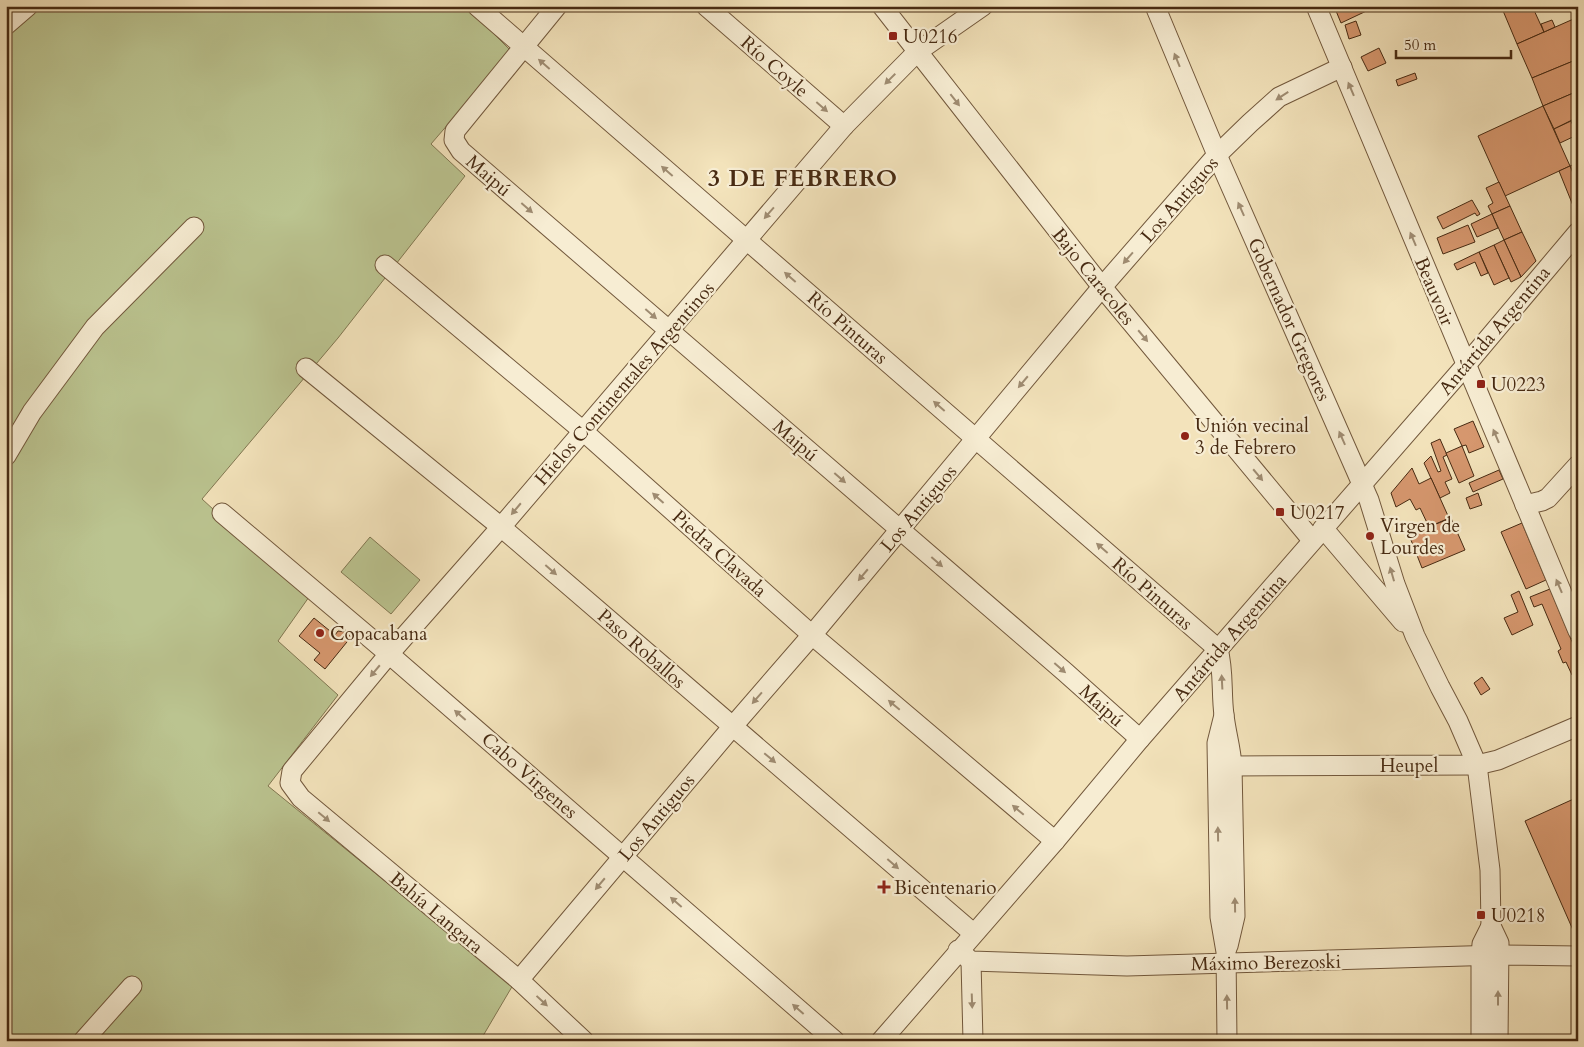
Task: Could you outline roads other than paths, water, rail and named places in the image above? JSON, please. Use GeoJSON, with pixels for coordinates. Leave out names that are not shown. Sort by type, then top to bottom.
{"type":"FeatureCollection","features":[{"type":"Feature","properties":{"kind":"street"},"geometry":{"type":"LineString","coordinates":[[6,25],[28,6]]}},
{"type":"Feature","properties":{"kind":"street","name":"Río Pinturas"},"geometry":{"type":"LineString","coordinates":[[477,6],[1218,649]]}},
{"type":"Feature","properties":{"kind":"street"},"geometry":{"type":"LineString","coordinates":[[523,46],[557,6]]}},
{"type":"Feature","properties":{"kind":"street","name":"Río Coyle"},"geometry":{"type":"LineString","coordinates":[[706,6],[844,126]]}},
{"type":"Feature","properties":{"kind":"street","name":"Bajo Caracoles"},"geometry":{"type":"LineString","coordinates":[[882,6],[1102,287],[1318,534]]}},
{"type":"Feature","properties":{"kind":"street","name":"Hielos Continentales Argentinos"},"geometry":{"type":"LineString","coordinates":[[290,783],[292,771],[389,654],[501,527],[844,126],[917,52],[983,6]]}},
{"type":"Feature","properties":{"kind":"street","name":"Gobernador Gregores"},"geometry":{"type":"LineString","coordinates":[[1155,6],[1217,155],[1362,482],[1395,584],[1415,636],[1478,765],[1490,870],[1491,926],[1499,943],[1490,956]]}},
{"type":"Feature","properties":{"kind":"street","name":"Beauvoir"},"geometry":{"type":"LineString","coordinates":[[1316,6],[1578,630]]}},
{"type":"Feature","properties":{"kind":"street","name":"Maipú"},"geometry":{"type":"LineString","coordinates":[[523,46],[455,131],[454,140],[461,151],[1140,739]]}},
{"type":"Feature","properties":{"kind":"street","name":"Los Antiguos"},"geometry":{"type":"LineString","coordinates":[[519,980],[812,635],[1102,287],[1217,155],[1280,97],[1342,67]]}},
{"type":"Feature","properties":{"kind":"street"},"geometry":{"type":"LineString","coordinates":[[6,456],[32,412],[95,326],[194,227]]}},
{"type":"Feature","properties":{"kind":"street","name":"Antártida Argentina"},"geometry":{"type":"LineString","coordinates":[[881,1041],[965,956],[973,933],[1055,842],[1140,739],[1362,482],[1466,365],[1578,232]]}},
{"type":"Feature","properties":{"kind":"street","name":"Piedra Clavada"},"geometry":{"type":"LineString","coordinates":[[385,265],[583,431],[812,635],[1055,842]]}},
{"type":"Feature","properties":{"kind":"street","name":"Paso Roballos"},"geometry":{"type":"LineString","coordinates":[[306,368],[501,527],[973,933]]}},
{"type":"Feature","properties":{"kind":"street"},"geometry":{"type":"LineString","coordinates":[[1525,505],[1548,498],[1578,465]]}},
{"type":"Feature","properties":{"kind":"street","name":"Cabo Virgenes"},"geometry":{"type":"LineString","coordinates":[[222,513],[624,856],[835,1041]]}},
{"type":"Feature","properties":{"kind":"street","name":"Gobernador Gregores"},"geometry":{"type":"LineString","coordinates":[[1318,534],[1378,591],[1415,636]]}},
{"type":"Feature","properties":{"kind":"street"},"geometry":{"type":"LineString","coordinates":[[1218,649],[1222,663],[1224,715],[1232,748],[1235,916],[1226,957]]}},
{"type":"Feature","properties":{"kind":"street"},"geometry":{"type":"LineString","coordinates":[[1224,715],[1217,743],[1220,918],[1226,957],[1227,1041]]}},
{"type":"Feature","properties":{"kind":"street","name":"Heupel"},"geometry":{"type":"LineString","coordinates":[[1232,766],[1478,765],[1498,760],[1578,726]]}},
{"type":"Feature","properties":{"kind":"street","name":"Bahía Langara"},"geometry":{"type":"LineString","coordinates":[[290,783],[301,798],[519,980],[577,1038]]}},
{"type":"Feature","properties":{"kind":"street"},"geometry":{"type":"LineString","coordinates":[[965,956],[973,1041]]}},
{"type":"Feature","properties":{"kind":"street","name":"Máximo Berezoski"},"geometry":{"type":"LineString","coordinates":[[965,956],[1127,966],[1226,957],[1578,956]]}},
{"type":"Feature","properties":{"kind":"street"},"geometry":{"type":"LineString","coordinates":[[1481,1041],[1490,956]]}},
{"type":"Feature","properties":{"kind":"street"},"geometry":{"type":"LineString","coordinates":[[1490,956],[1498,1041]]}},
{"type":"Feature","properties":{"kind":"street"},"geometry":{"type":"LineString","coordinates":[[83,1041],[132,986]]}},
{"type":"Feature","properties":{"kind":"place","name":"U0216"},"geometry":{"type":"Point","coordinates":[893,36]}},
{"type":"Feature","properties":{"kind":"place","name":"U0223"},"geometry":{"type":"Point","coordinates":[1481,384]}},
{"type":"Feature","properties":{"kind":"place","name":"Unión vecinal 3 de Febrero"},"geometry":{"type":"Point","coordinates":[1185,436]}},
{"type":"Feature","properties":{"kind":"place","name":"U0217"},"geometry":{"type":"Point","coordinates":[1280,512]}},
{"type":"Feature","properties":{"kind":"place","name":"Virgen de Lourdes"},"geometry":{"type":"Point","coordinates":[1370,536]}},
{"type":"Feature","properties":{"kind":"place","name":"Copacabana"},"geometry":{"type":"Point","coordinates":[320,633]}},
{"type":"Feature","properties":{"kind":"place","name":"Bicentenario"},"geometry":{"type":"Point","coordinates":[884,887]}},
{"type":"Feature","properties":{"kind":"place","name":"U0218"},"geometry":{"type":"Point","coordinates":[1481,915]}},
{"type":"Feature","properties":{"kind":"district","name":"3 DE FEBRERO"},"geometry":{"type":"Point","coordinates":[803,178]}}]}
